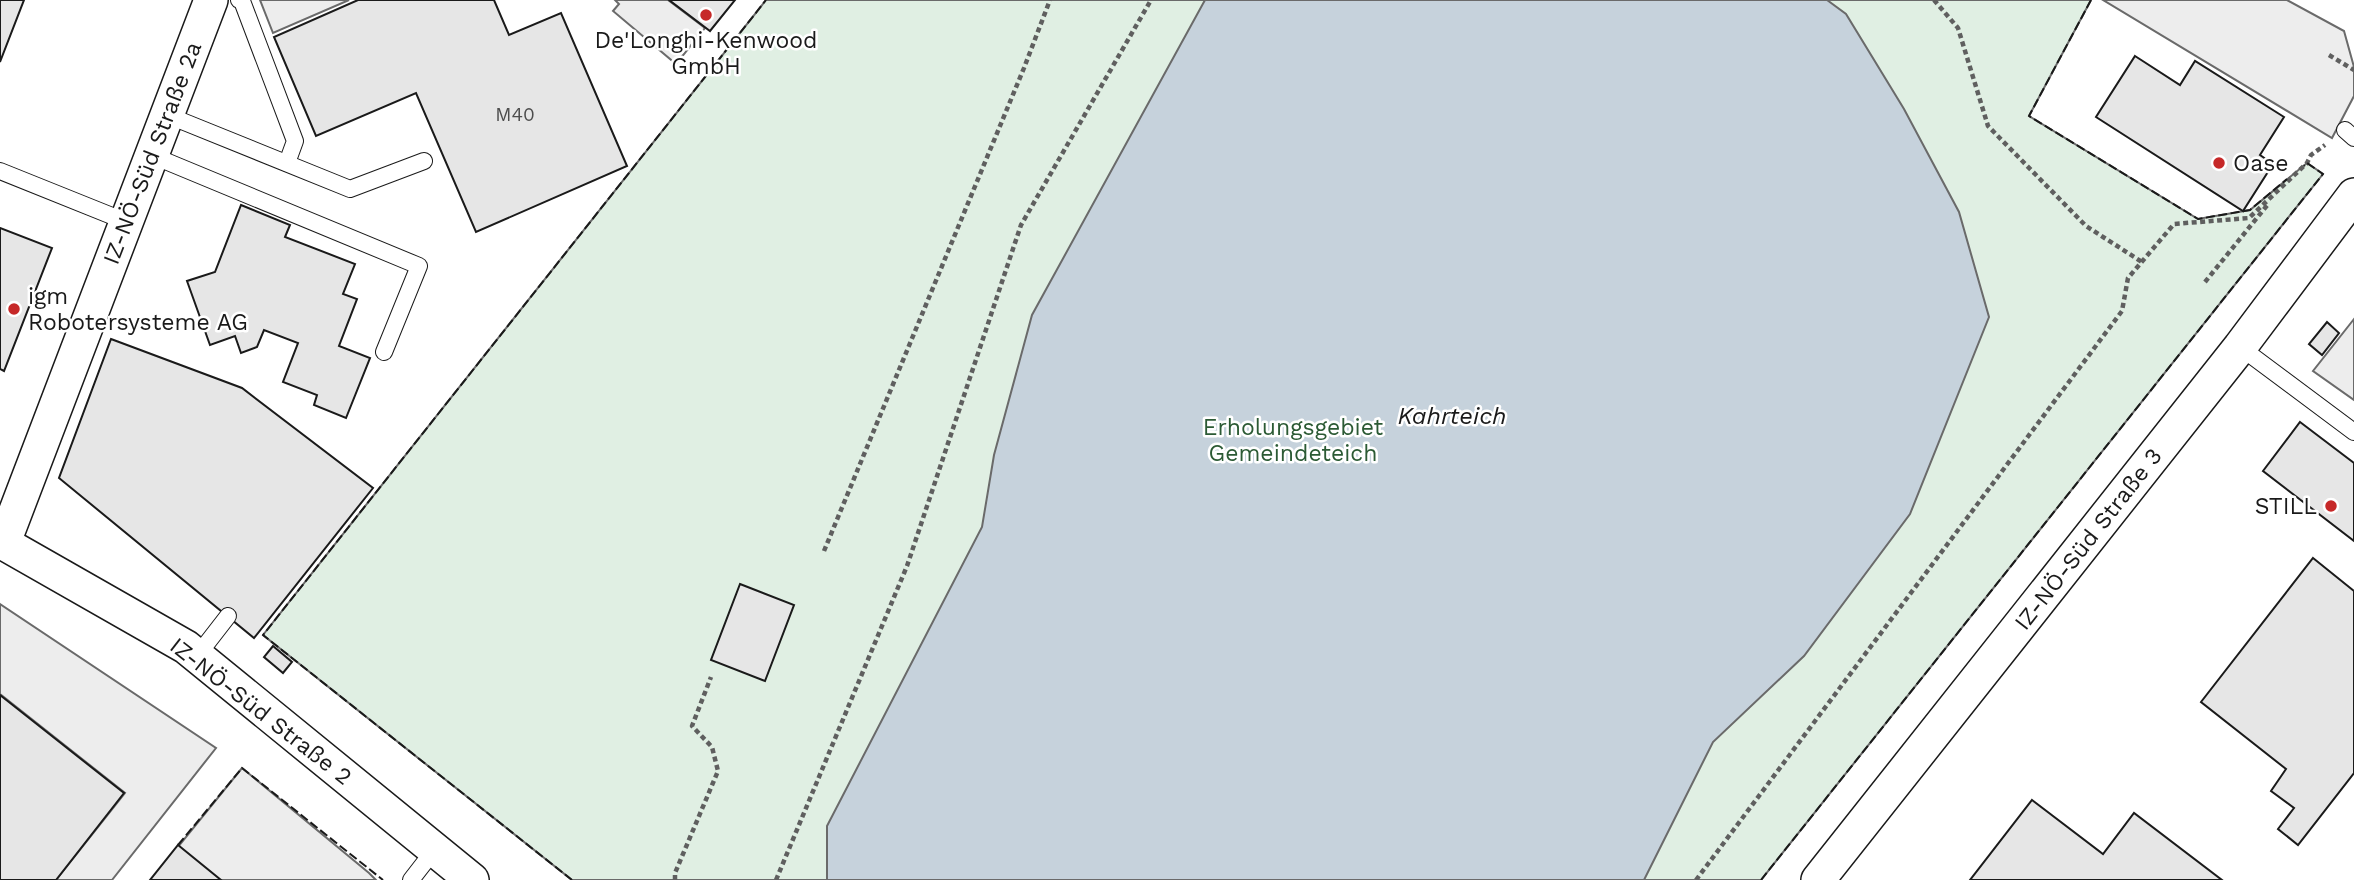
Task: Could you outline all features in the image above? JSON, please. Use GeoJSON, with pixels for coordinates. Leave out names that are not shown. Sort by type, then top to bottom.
{"type":"FeatureCollection","features":[{"type":"Feature","properties":{"kind":"street","name":"IZ-NÖ-Süd Straße 2a"},"geometry":{"type":"LineString","coordinates":[[2,541],[211,0]]}},
{"type":"Feature","properties":{"kind":"street","name":"IZ-NÖ-Süd Straße 3"},"geometry":{"type":"LineString","coordinates":[[1818,880],[2240,347],[2354,195]]}},
{"type":"Feature","properties":{"kind":"street","name":"IZ-NÖ-Süd Straße 2"},"geometry":{"type":"LineString","coordinates":[[2,541],[186,647],[472,880]]}},
{"type":"Feature","properties":{"kind":"lane"},"geometry":{"type":"LineString","coordinates":[[239,0],[242,1],[296,141],[287,163]]}},
{"type":"Feature","properties":{"kind":"lane"},"geometry":{"type":"LineString","coordinates":[[167,116],[350,189],[424,161]]}},
{"type":"Feature","properties":{"kind":"lane"},"geometry":{"type":"LineString","coordinates":[[151,155],[419,266],[384,352]]}},
{"type":"Feature","properties":{"kind":"lane"},"geometry":{"type":"LineString","coordinates":[[0,171],[127,222]]}},
{"type":"Feature","properties":{"kind":"lane"},"geometry":{"type":"LineString","coordinates":[[2240,347],[2354,432]]}},
{"type":"Feature","properties":{"kind":"lane"},"geometry":{"type":"LineString","coordinates":[[197,656],[228,617]]}},
{"type":"Feature","properties":{"kind":"lane"},"geometry":{"type":"LineString","coordinates":[[411,880],[435,849]]}},
{"type":"Feature","properties":{"kind":"path"},"geometry":{"type":"LineString","coordinates":[[824,551],[1051,0]]}},
{"type":"Feature","properties":{"kind":"path"},"geometry":{"type":"LineString","coordinates":[[776,880],[907,566],[1021,225],[1151,0]]}},
{"type":"Feature","properties":{"kind":"path"},"geometry":{"type":"LineString","coordinates":[[1934,0],[1958,28],[1987,126],[2086,226],[2142,262]]}},
{"type":"Feature","properties":{"kind":"path"},"geometry":{"type":"LineString","coordinates":[[2329,55],[2354,70]]}},
{"type":"Feature","properties":{"kind":"path"},"geometry":{"type":"LineString","coordinates":[[1696,880],[2122,311],[2129,278],[2174,224],[2249,218],[2307,163],[2311,155],[2350,134]]}},
{"type":"Feature","properties":{"kind":"path"},"geometry":{"type":"LineString","coordinates":[[2205,282],[2282,187]]}},
{"type":"Feature","properties":{"kind":"path"},"geometry":{"type":"LineString","coordinates":[[674,880],[674,873],[718,771],[712,747],[692,726],[711,677]]}},
{"type":"Feature","properties":{"kind":"green space","name":"Erholungsgebiet Gemeindeteich"},"geometry":{"type":"Polygon","coordinates":[[[766,0],[2091,0],[2029,116],[2198,219],[2250,210],[2307,163],[2323,174],[1761,880],[572,880],[263,635],[766,0]]]}},
{"type":"Feature","properties":{"kind":"shaded area"},"geometry":{"type":"Polygon","coordinates":[[[260,0],[349,0],[273,33],[260,0]]]}},
{"type":"Feature","properties":{"kind":"shaded area"},"geometry":{"type":"Polygon","coordinates":[[[615,0],[668,0],[705,28],[676,64],[613,11],[619,4],[615,0]]]}},
{"type":"Feature","properties":{"kind":"shaded area"},"geometry":{"type":"Polygon","coordinates":[[[2103,0],[2287,0],[2344,31],[2354,67],[2354,96],[2332,138],[2103,0]]]}},
{"type":"Feature","properties":{"kind":"shaded area"},"geometry":{"type":"Polygon","coordinates":[[[2354,319],[2354,400],[2313,371],[2354,319]]]}},
{"type":"Feature","properties":{"kind":"shaded area"},"geometry":{"type":"Polygon","coordinates":[[[0,604],[216,748],[112,880],[56,880],[125,793],[0,694],[0,604]]]}},
{"type":"Feature","properties":{"kind":"shaded area"},"geometry":{"type":"Polygon","coordinates":[[[242,768],[376,880],[218,880],[177,848],[242,768]]]}},
{"type":"Feature","properties":{"kind":"water","name":"Kahrteich"},"geometry":{"type":"Polygon","coordinates":[[[1205,0],[1827,0],[1846,14],[1904,109],[1959,212],[1989,317],[1910,514],[1804,656],[1713,742],[1644,880],[827,880],[827,826],[982,527],[994,455],[1032,315],[1205,0]]]}},
{"type":"Feature","properties":{"kind":"building"},"geometry":{"type":"Polygon","coordinates":[[[0,0],[24,0],[0,62],[0,0]]]}},
{"type":"Feature","properties":{"kind":"building"},"geometry":{"type":"Polygon","coordinates":[[[358,0],[494,0],[509,35],[561,13],[627,166],[476,232],[416,93],[316,136],[274,37],[358,0]]]}},
{"type":"Feature","properties":{"kind":"building","name":"De'Longhi-Kenwood GmbH"},"geometry":{"type":"Polygon","coordinates":[[[669,0],[735,0],[710,31],[669,0]]]}},
{"type":"Feature","properties":{"kind":"building"},"geometry":{"type":"Polygon","coordinates":[[[2135,56],[2180,85],[2195,61],[2284,117],[2260,155],[2273,164],[2243,211],[2096,117],[2135,56]]]}},
{"type":"Feature","properties":{"kind":"building"},"geometry":{"type":"Polygon","coordinates":[[[241,205],[290,225],[285,237],[355,264],[343,294],[357,299],[339,346],[370,358],[346,418],[314,405],[317,395],[283,382],[298,343],[264,330],[257,347],[241,353],[235,336],[210,345],[187,281],[215,272],[241,205]]]}},
{"type":"Feature","properties":{"kind":"building","name":"igm Robotersysteme AG"},"geometry":{"type":"Polygon","coordinates":[[[0,228],[52,248],[4,371],[0,369],[0,228]]]}},
{"type":"Feature","properties":{"kind":"building"},"geometry":{"type":"Polygon","coordinates":[[[2327,322],[2339,333],[2322,355],[2309,344],[2327,322]]]}},
{"type":"Feature","properties":{"kind":"building"},"geometry":{"type":"Polygon","coordinates":[[[111,339],[242,388],[373,488],[254,638],[59,478],[111,339]]]}},
{"type":"Feature","properties":{"kind":"building","name":"STILL"},"geometry":{"type":"Polygon","coordinates":[[[2300,422],[2354,463],[2354,541],[2263,471],[2300,422]]]}},
{"type":"Feature","properties":{"kind":"building"},"geometry":{"type":"Polygon","coordinates":[[[2313,558],[2354,591],[2354,773],[2298,845],[2278,829],[2294,808],[2271,791],[2286,769],[2201,702],[2313,558]]]}},
{"type":"Feature","properties":{"kind":"building"},"geometry":{"type":"Polygon","coordinates":[[[740,584],[794,605],[765,681],[711,660],[740,584]]]}},
{"type":"Feature","properties":{"kind":"building"},"geometry":{"type":"Polygon","coordinates":[[[273,646],[292,662],[283,673],[264,657],[273,646]]]}},
{"type":"Feature","properties":{"kind":"building"},"geometry":{"type":"Polygon","coordinates":[[[0,695],[124,793],[56,880],[0,880],[0,695]]]}},
{"type":"Feature","properties":{"kind":"building"},"geometry":{"type":"Polygon","coordinates":[[[2032,800],[2103,854],[2134,813],[2222,880],[1970,880],[2032,800]]]}},
{"type":"Feature","properties":{"kind":"building"},"geometry":{"type":"Polygon","coordinates":[[[178,845],[221,880],[150,880],[178,845]]]}},
{"type":"Feature","properties":{"kind":"fence"},"geometry":{"type":"LineString","coordinates":[[572,880],[263,635],[766,0]]}},
{"type":"Feature","properties":{"kind":"fence"},"geometry":{"type":"LineString","coordinates":[[2091,0],[2029,116],[2198,219],[2250,210],[2287,179]]}},
{"type":"Feature","properties":{"kind":"fence"},"geometry":{"type":"LineString","coordinates":[[1761,880],[2323,174],[2307,163],[2304,166]]}},
{"type":"Feature","properties":{"kind":"fence"},"geometry":{"type":"LineString","coordinates":[[178,845],[242,768],[383,880]]}},
{"type":"Feature","properties":{"kind":"place","name":"De'Longhi-Kenwood GmbH"},"geometry":{"type":"Point","coordinates":[706,15]}},
{"type":"Feature","properties":{"kind":"place","name":"Oase"},"geometry":{"type":"Point","coordinates":[2219,163]}},
{"type":"Feature","properties":{"kind":"place","name":"igm Robotersysteme AG"},"geometry":{"type":"Point","coordinates":[14,309]}},
{"type":"Feature","properties":{"kind":"place","name":"STILL"},"geometry":{"type":"Point","coordinates":[2331,506]}}]}
